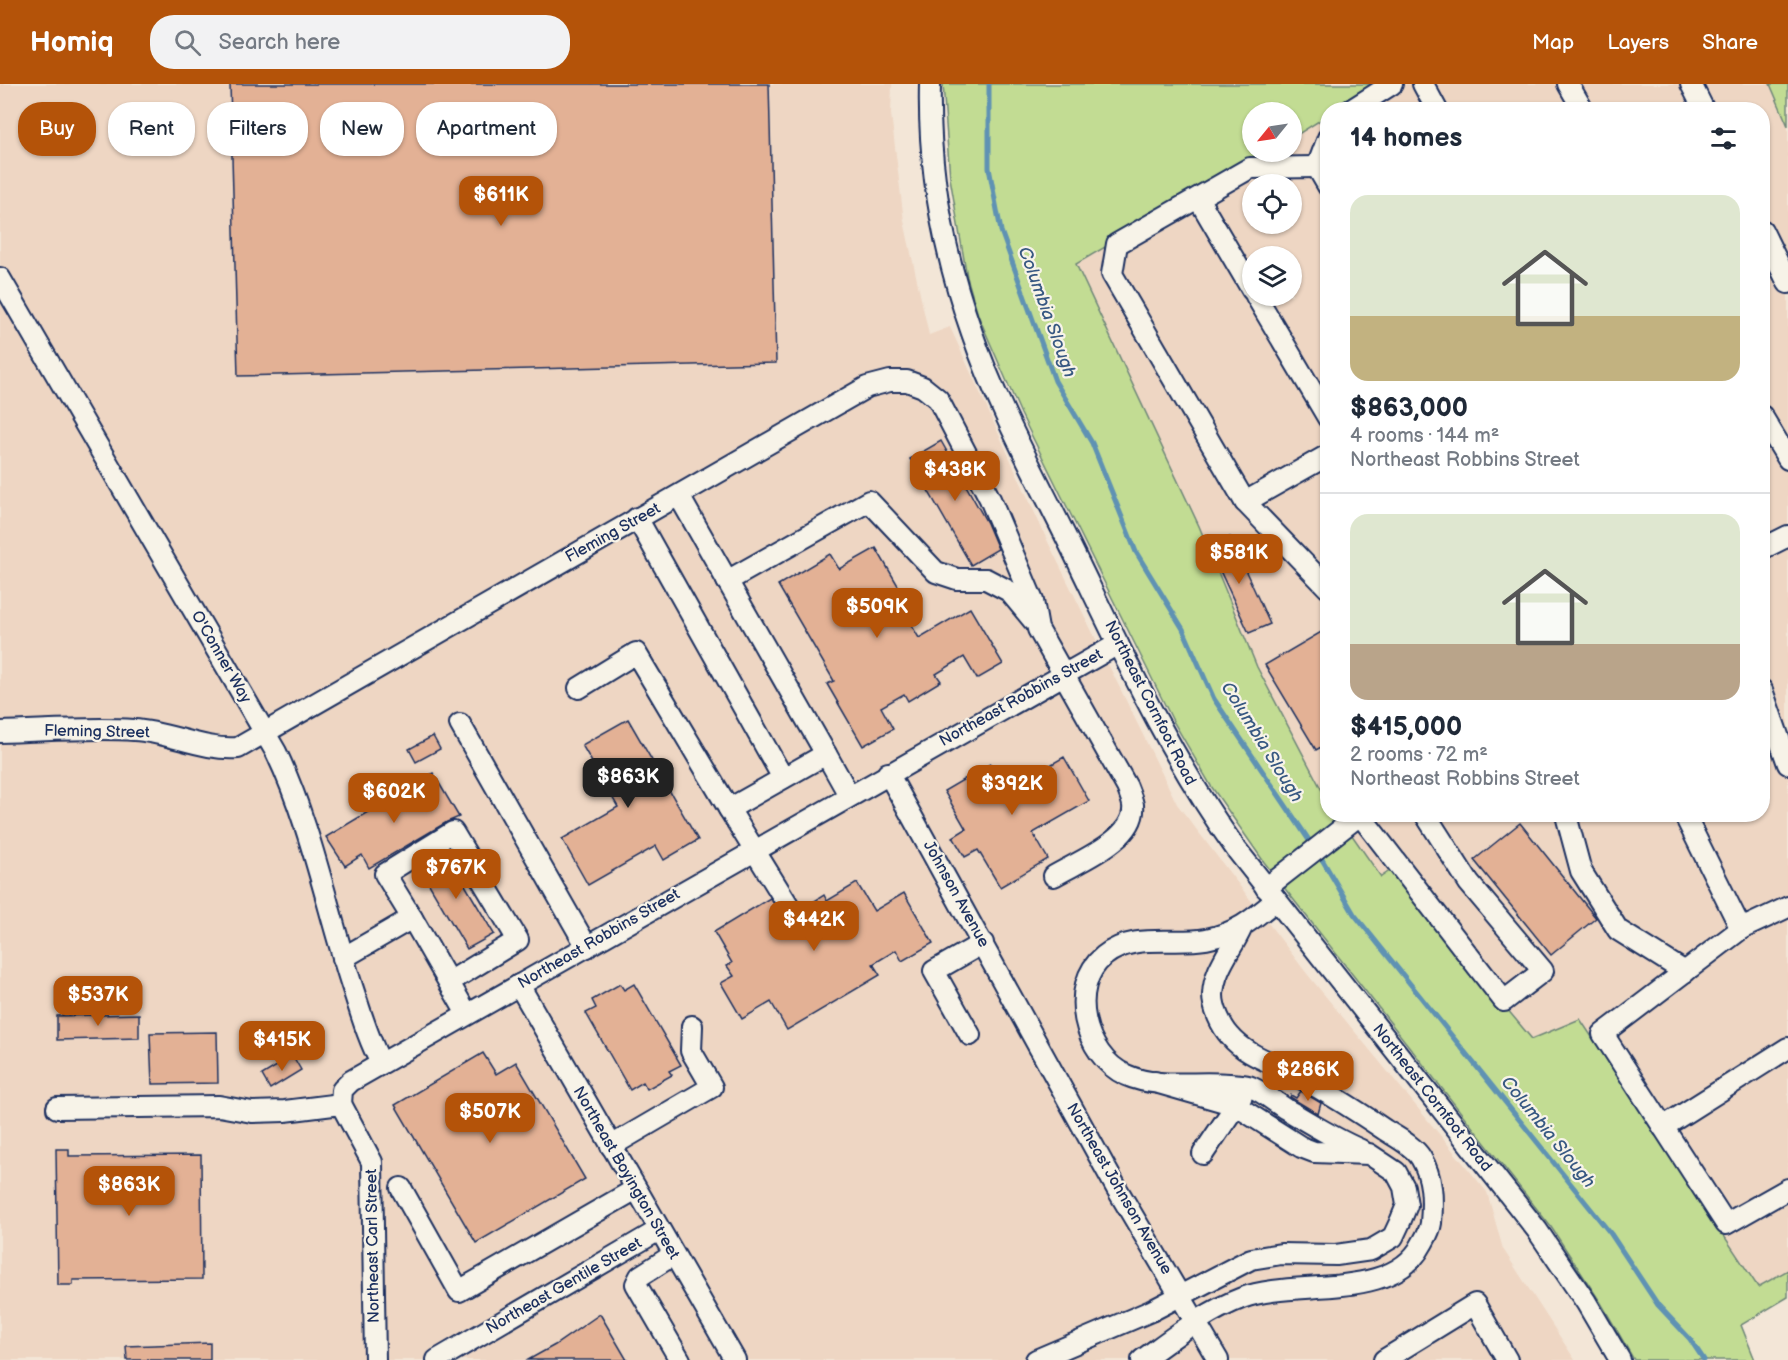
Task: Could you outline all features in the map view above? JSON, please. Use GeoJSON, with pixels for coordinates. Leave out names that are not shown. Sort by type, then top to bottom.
{"type":"FeatureCollection","features":[{"type":"Feature","properties":{"kind":"street","name":"Northeast Cornfoot Road"},"geometry":{"type":"LineString","coordinates":[[930,84],[931,137],[938,199],[955,277],[972,334],[1001,402],[1118,644],[1182,768],[1202,801],[1271,894],[1542,1237],[1586,1302],[1620,1360]]}},
{"type":"Feature","properties":{"kind":"street"},"geometry":{"type":"LineString","coordinates":[[1364,102],[1392,84]]}},
{"type":"Feature","properties":{"kind":"street"},"geometry":{"type":"LineString","coordinates":[[1423,84],[1433,102]]}},
{"type":"Feature","properties":{"kind":"street"},"geometry":{"type":"LineString","coordinates":[[1568,84],[1578,102]]}},
{"type":"Feature","properties":{"kind":"street"},"geometry":{"type":"LineString","coordinates":[[1691,84],[1700,102]]}},
{"type":"Feature","properties":{"kind":"street"},"geometry":{"type":"LineString","coordinates":[[1317,167],[1320,159]]}},
{"type":"Feature","properties":{"kind":"street"},"geometry":{"type":"LineString","coordinates":[[1317,167],[1320,172]]}},
{"type":"Feature","properties":{"kind":"street"},"geometry":{"type":"LineString","coordinates":[[1317,167],[1250,168],[1117,244],[1112,274],[1245,502],[1320,580]]}},
{"type":"Feature","properties":{"kind":"street"},"geometry":{"type":"LineString","coordinates":[[1198,198],[1242,273]]}},
{"type":"Feature","properties":{"kind":"street"},"geometry":{"type":"LineString","coordinates":[[1770,246],[1788,283]]}},
{"type":"Feature","properties":{"kind":"street","name":"O'Conner Way"},"geometry":{"type":"LineString","coordinates":[[0,278],[265,734],[289,780],[343,958],[372,1045],[381,1064]]}},
{"type":"Feature","properties":{"kind":"street"},"geometry":{"type":"LineString","coordinates":[[1262,306],[1320,404]]}},
{"type":"Feature","properties":{"kind":"street","name":"Fleming Street"},"geometry":{"type":"LineString","coordinates":[[0,732],[133,730],[166,734],[226,749],[238,748],[867,387],[890,381],[907,381],[923,387],[938,399],[950,419],[990,499],[1033,601],[1038,630],[1127,787],[1133,805],[1127,830],[1115,840],[1054,876]]}},
{"type":"Feature","properties":{"kind":"street"},"geometry":{"type":"LineString","coordinates":[[1770,429],[1788,459]]}},
{"type":"Feature","properties":{"kind":"street"},"geometry":{"type":"LineString","coordinates":[[1245,502],[1320,460]]}},
{"type":"Feature","properties":{"kind":"street"},"geometry":{"type":"LineString","coordinates":[[679,496],[849,795]]}},
{"type":"Feature","properties":{"kind":"street"},"geometry":{"type":"LineString","coordinates":[[727,581],[869,501],[936,572],[957,579],[986,579],[1009,591],[1024,606],[1038,630]]}},
{"type":"Feature","properties":{"kind":"street"},"geometry":{"type":"LineString","coordinates":[[637,518],[783,778]]}},
{"type":"Feature","properties":{"kind":"street"},"geometry":{"type":"LineString","coordinates":[[1770,545],[1788,536]]}},
{"type":"Feature","properties":{"kind":"street","name":"Northeast Robbins Street"},"geometry":{"type":"LineString","coordinates":[[341,1104],[342,1090],[351,1081],[849,795],[1118,644]]}},
{"type":"Feature","properties":{"kind":"street"},"geometry":{"type":"LineString","coordinates":[[579,688],[636,653],[753,851],[790,908]]}},
{"type":"Feature","properties":{"kind":"street"},"geometry":{"type":"LineString","coordinates":[[1770,713],[1788,764]]}},
{"type":"Feature","properties":{"kind":"street"},"geometry":{"type":"LineString","coordinates":[[460,724],[587,946]]}},
{"type":"Feature","properties":{"kind":"street"},"geometry":{"type":"LineString","coordinates":[[729,809],[826,754]]}},
{"type":"Feature","properties":{"kind":"street","name":"Johnson Avenue"},"geometry":{"type":"LineString","coordinates":[[888,773],[1023,1017]]}},
{"type":"Feature","properties":{"kind":"street"},"geometry":{"type":"LineString","coordinates":[[1142,1360],[1196,1322],[1241,1298],[1272,1289],[1316,1288],[1383,1277],[1405,1265],[1420,1249],[1431,1229],[1433,1206],[1431,1179],[1420,1156],[1398,1138],[1354,1110],[1287,1071],[1266,1062],[1230,1037],[1218,1017],[1213,996],[1217,972],[1241,929],[1288,872],[1352,822]]}},
{"type":"Feature","properties":{"kind":"street"},"geometry":{"type":"LineString","coordinates":[[1360,822],[1504,1001],[1544,971],[1469,883],[1430,822]]}},
{"type":"Feature","properties":{"kind":"street"},"geometry":{"type":"LineString","coordinates":[[1568,822],[1581,871],[1618,930],[1685,972]]}},
{"type":"Feature","properties":{"kind":"street"},"geometry":{"type":"LineString","coordinates":[[1688,822],[1741,929]]}},
{"type":"Feature","properties":{"kind":"street"},"geometry":{"type":"LineString","coordinates":[[449,982],[518,940],[453,832],[385,874],[467,1014]]}},
{"type":"Feature","properties":{"kind":"street"},"geometry":{"type":"LineString","coordinates":[[1788,908],[1741,929],[1603,1034],[1726,1224],[1788,1189]]}},
{"type":"Feature","properties":{"kind":"street"},"geometry":{"type":"LineString","coordinates":[[343,958],[412,918]]}},
{"type":"Feature","properties":{"kind":"street"},"geometry":{"type":"LineString","coordinates":[[1036,1360],[1180,1296],[1251,1259],[1281,1254],[1352,1254],[1371,1250],[1392,1237],[1407,1204],[1404,1187],[1396,1172],[1370,1154],[1331,1147],[1301,1146],[1235,1105],[1125,1074],[1102,1056],[1090,1035],[1084,1016],[1084,986],[1104,955],[1125,945],[1143,941],[1204,939],[1241,929]]}},
{"type":"Feature","properties":{"kind":"street"},"geometry":{"type":"LineString","coordinates":[[970,1035],[934,971],[983,943]]}},
{"type":"Feature","properties":{"kind":"street","name":"Northeast Boyington Street"},"geometry":{"type":"LineString","coordinates":[[519,985],[735,1360]]}},
{"type":"Feature","properties":{"kind":"street","name":"Northeast Johnson Avenue"},"geometry":{"type":"LineString","coordinates":[[1023,1017],[1117,1189],[1218,1360]]}},
{"type":"Feature","properties":{"kind":"street"},"geometry":{"type":"LineString","coordinates":[[611,1146],[712,1088],[691,1051],[692,1026]]}},
{"type":"Feature","properties":{"kind":"street"},"geometry":{"type":"LineString","coordinates":[[1663,1127],[1788,1048]]}},
{"type":"Feature","properties":{"kind":"street"},"geometry":{"type":"LineString","coordinates":[[1203,1154],[1266,1062]]}},
{"type":"Feature","properties":{"kind":"street"},"geometry":{"type":"LineString","coordinates":[[1155,1082],[1251,1086],[1331,1147]]}},
{"type":"Feature","properties":{"kind":"street"},"geometry":{"type":"LineString","coordinates":[[57,1108],[219,1106],[252,1112],[285,1111],[341,1104]]}},
{"type":"Feature","properties":{"kind":"street","name":"Northeast Carl Street"},"geometry":{"type":"LineString","coordinates":[[341,1104],[373,1168],[375,1360]]}},
{"type":"Feature","properties":{"kind":"street"},"geometry":{"type":"LineString","coordinates":[[1331,1147],[1354,1110]]}},
{"type":"Feature","properties":{"kind":"street"},"geometry":{"type":"LineString","coordinates":[[401,1188],[459,1291],[636,1189]]}},
{"type":"Feature","properties":{"kind":"street","name":"Northeast Gentile Street"},"geometry":{"type":"LineString","coordinates":[[437,1360],[659,1230]]}},
{"type":"Feature","properties":{"kind":"street"},"geometry":{"type":"LineString","coordinates":[[673,1255],[640,1276],[636,1284],[680,1360]]}},
{"type":"Feature","properties":{"kind":"street"},"geometry":{"type":"LineString","coordinates":[[1384,1360],[1475,1304],[1507,1360]]}},
{"type":"Feature","properties":{"kind":"shaded area"},"geometry":{"type":"Polygon","coordinates":[[[0,84],[892,84],[891,114],[904,221],[929,335],[950,327],[1048,542],[1177,804],[1308,975],[1487,1192],[1503,1249],[1575,1360],[0,1360],[0,84]]]}},
{"type":"Feature","properties":{"kind":"shaded area"},"geometry":{"type":"Polygon","coordinates":[[[1383,84],[1770,84],[1788,126],[1788,1270],[1758,1287],[1581,1020],[1532,1039],[1391,870],[1381,877],[1343,822],[1770,822],[1770,102],[1351,102],[1383,84]]]}},
{"type":"Feature","properties":{"kind":"shaded area"},"geometry":{"type":"Polygon","coordinates":[[[1320,120],[1320,787],[1257,667],[1199,526],[1076,264],[1251,162],[1302,162],[1302,132],[1320,120]]]}},
{"type":"Feature","properties":{"kind":"green space"},"geometry":{"type":"Polygon","coordinates":[[[943,84],[1383,84],[1351,102],[1320,102],[1320,120],[1302,132],[1302,102],[1242,102],[1242,162],[1251,162],[1076,264],[1199,526],[1257,667],[1320,787],[1320,822],[1343,822],[1381,877],[1391,870],[1532,1039],[1580,1019],[1758,1287],[1788,1270],[1788,1297],[1741,1325],[1755,1360],[1634,1360],[1601,1303],[1551,1227],[1264,862],[1211,786],[1173,721],[1021,414],[978,315],[967,277],[950,178],[943,84]]]}},
{"type":"Feature","properties":{"kind":"green space"},"geometry":{"type":"Polygon","coordinates":[[[1770,84],[1788,84],[1788,126],[1770,84]]]}},
{"type":"Feature","properties":{"kind":"building"},"geometry":{"type":"Polygon","coordinates":[[[230,84],[769,84],[776,363],[238,376],[232,156],[308,156],[308,102],[230,102],[230,84]]]}},
{"type":"Feature","properties":{"kind":"building"},"geometry":{"type":"Polygon","coordinates":[[[941,441],[987,523],[998,549],[971,565],[910,459],[941,441]]]}},
{"type":"Feature","properties":{"kind":"building"},"geometry":{"type":"Polygon","coordinates":[[[1230,537],[1270,624],[1249,633],[1209,547],[1230,537]]]}},
{"type":"Feature","properties":{"kind":"building"},"geometry":{"type":"Polygon","coordinates":[[[876,548],[910,606],[903,611],[919,638],[970,608],[1003,664],[977,679],[964,657],[936,674],[941,681],[908,701],[904,694],[881,707],[893,729],[863,746],[827,684],[834,681],[778,585],[830,554],[839,569],[876,548]]]}},
{"type":"Feature","properties":{"kind":"building"},"geometry":{"type":"Polygon","coordinates":[[[1320,633],[1320,748],[1316,750],[1265,665],[1320,633]]]}},
{"type":"Feature","properties":{"kind":"building"},"geometry":{"type":"Polygon","coordinates":[[[628,719],[698,840],[664,860],[656,846],[588,885],[562,839],[618,807],[582,745],[628,719]]]}},
{"type":"Feature","properties":{"kind":"building"},"geometry":{"type":"Polygon","coordinates":[[[433,736],[440,749],[416,762],[409,749],[433,736]]]}},
{"type":"Feature","properties":{"kind":"building"},"geometry":{"type":"Polygon","coordinates":[[[1064,757],[1089,801],[1033,833],[1048,859],[1000,887],[978,850],[965,857],[953,837],[966,829],[944,791],[990,764],[1005,791],[1064,757]]]}},
{"type":"Feature","properties":{"kind":"building"},"geometry":{"type":"Polygon","coordinates":[[[433,773],[459,817],[369,868],[362,855],[345,866],[326,837],[433,773]]]}},
{"type":"Feature","properties":{"kind":"building"},"geometry":{"type":"Polygon","coordinates":[[[1520,823],[1596,918],[1551,955],[1474,860],[1520,823]]]}},
{"type":"Feature","properties":{"kind":"building"},"geometry":{"type":"Polygon","coordinates":[[[445,851],[494,934],[467,949],[419,867],[445,851]]]}},
{"type":"Feature","properties":{"kind":"building"},"geometry":{"type":"Polygon","coordinates":[[[857,883],[874,911],[904,893],[933,943],[902,961],[896,950],[873,964],[880,975],[787,1030],[771,1002],[742,1019],[721,983],[734,976],[727,966],[732,963],[714,932],[770,898],[784,918],[796,918],[802,909],[824,895],[827,901],[857,883]]]}},
{"type":"Feature","properties":{"kind":"building"},"geometry":{"type":"Polygon","coordinates":[[[620,984],[624,990],[634,984],[681,1065],[669,1071],[672,1075],[647,1089],[643,1082],[630,1090],[586,1013],[596,1008],[592,1000],[620,984]]]}},
{"type":"Feature","properties":{"kind":"building"},"geometry":{"type":"Polygon","coordinates":[[[139,1014],[139,1038],[57,1040],[57,1016],[139,1014]]]}},
{"type":"Feature","properties":{"kind":"building"},"geometry":{"type":"Polygon","coordinates":[[[217,1032],[218,1083],[152,1084],[150,1033],[217,1032]]]}},
{"type":"Feature","properties":{"kind":"building"},"geometry":{"type":"Polygon","coordinates":[[[483,1053],[496,1074],[516,1062],[585,1179],[476,1243],[395,1105],[483,1053]]]}},
{"type":"Feature","properties":{"kind":"building"},"geometry":{"type":"Polygon","coordinates":[[[293,1056],[301,1070],[270,1089],[262,1075],[293,1056]]]}},
{"type":"Feature","properties":{"kind":"building"},"geometry":{"type":"Polygon","coordinates":[[[1301,1091],[1321,1103],[1318,1114],[1290,1097],[1291,1095],[1296,1098],[1301,1091]]]}},
{"type":"Feature","properties":{"kind":"building"},"geometry":{"type":"Polygon","coordinates":[[[56,1149],[69,1149],[69,1156],[201,1155],[202,1279],[73,1280],[73,1285],[58,1285],[56,1149]]]}},
{"type":"Feature","properties":{"kind":"building"},"geometry":{"type":"Polygon","coordinates":[[[600,1314],[627,1360],[528,1360],[555,1345],[600,1314]]]}},
{"type":"Feature","properties":{"kind":"building"},"geometry":{"type":"Polygon","coordinates":[[[210,1343],[210,1360],[127,1360],[126,1346],[210,1343]]]}},
{"type":"Feature","properties":{"kind":"waterway","name":"Columbia Slough"},"geometry":{"type":"LineString","coordinates":[[989,84],[989,168],[1001,231],[1055,381],[1092,443],[1136,552],[1183,629],[1214,699],[1323,861],[1354,914],[1611,1234],[1658,1305],[1690,1339],[1704,1360]]}}]}
